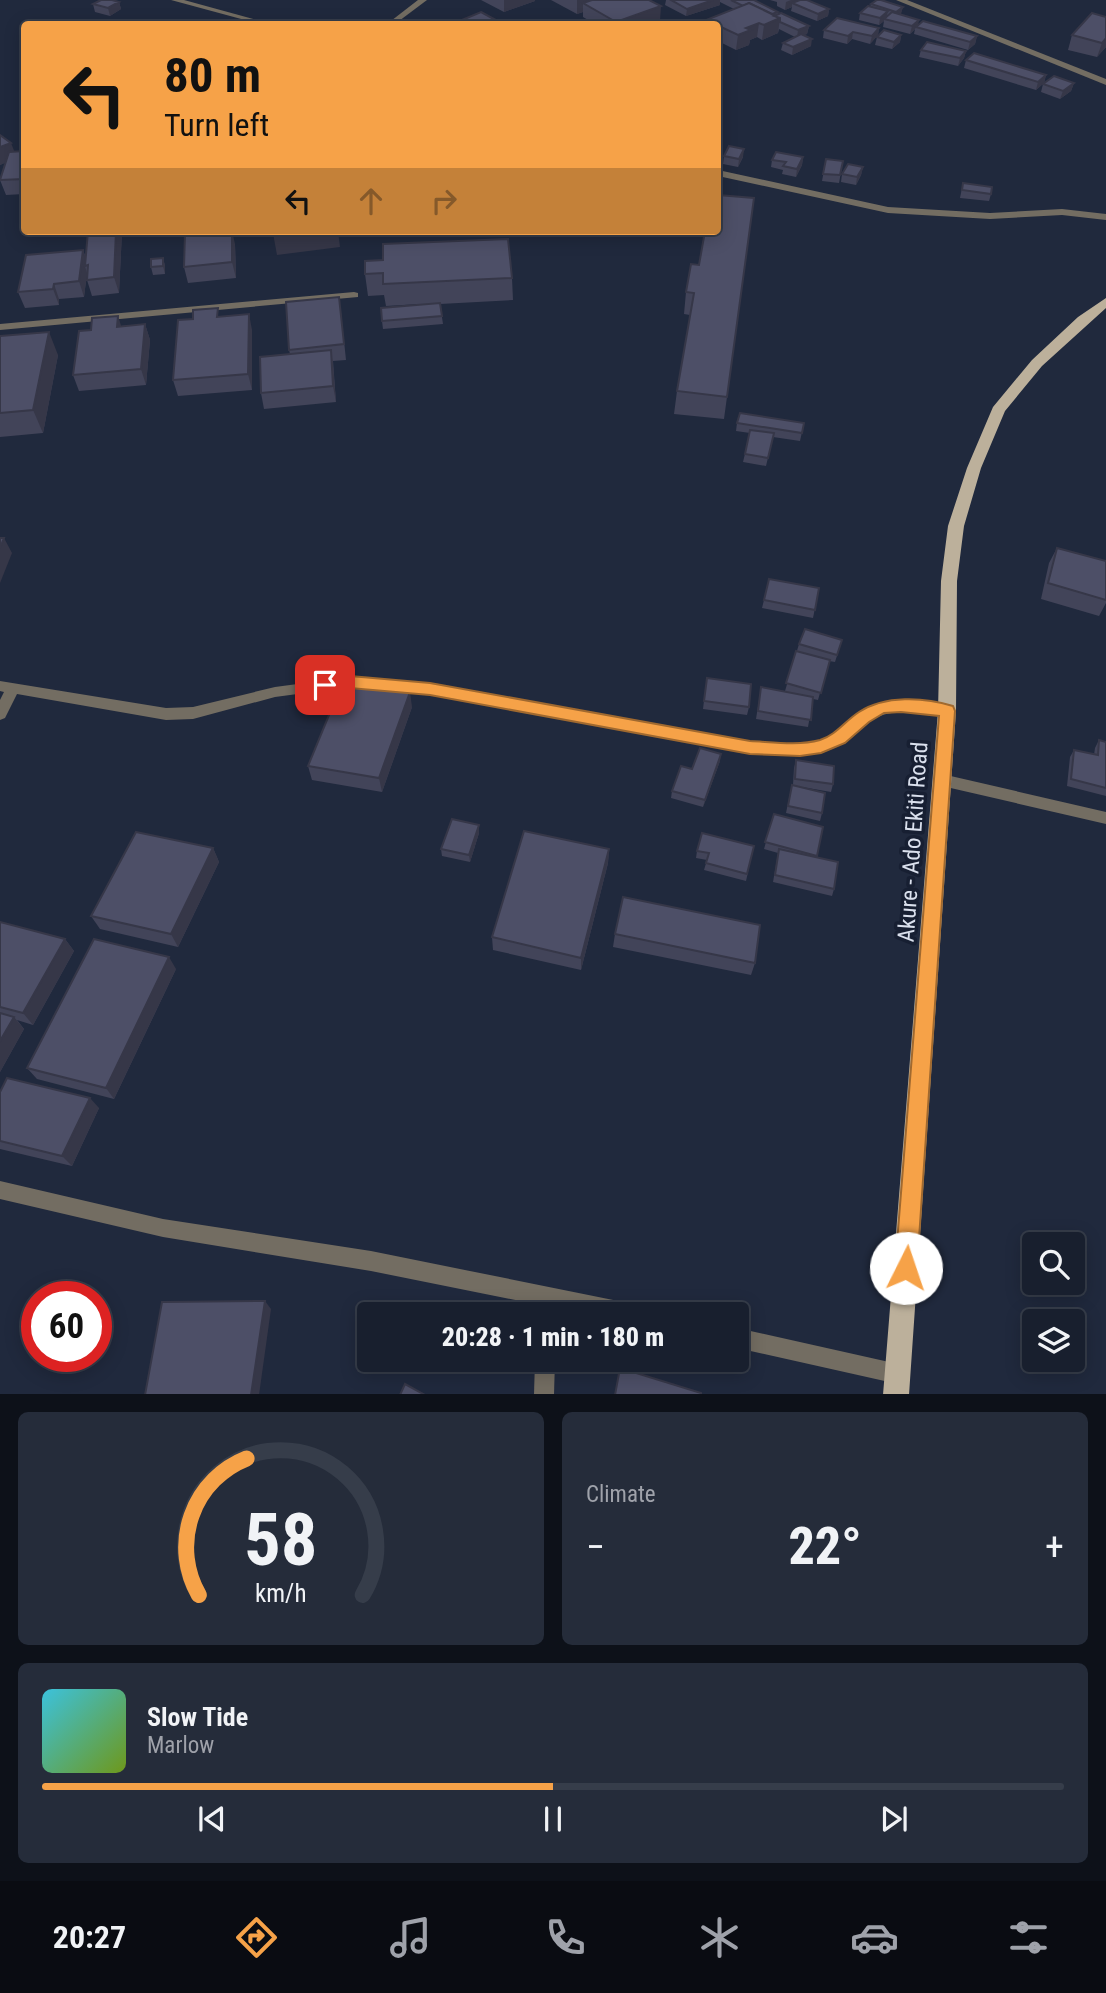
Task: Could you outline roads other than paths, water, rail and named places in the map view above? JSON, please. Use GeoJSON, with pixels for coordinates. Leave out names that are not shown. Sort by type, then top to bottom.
{"type":"FeatureCollection","features":[{"type":"Feature","properties":{"kind":"main road","name":"Akure - Ado Ekiti Road"},"geometry":{"type":"LineString","coordinates":[[896,1394],[947,711],[949,581],[956,526],[974,468],[998,410],[1037,363],[1106,302]]}},
{"type":"Feature","properties":{"kind":"street"},"geometry":{"type":"LineString","coordinates":[[175,0],[256,21]]}},
{"type":"Feature","properties":{"kind":"street"},"geometry":{"type":"LineString","coordinates":[[395,21],[423,0]]}},
{"type":"Feature","properties":{"kind":"street"},"geometry":{"type":"LineString","coordinates":[[900,0],[1106,82]]}},
{"type":"Feature","properties":{"kind":"street"},"geometry":{"type":"LineString","coordinates":[[721,174],[888,210],[990,216],[1062,212],[1106,217]]}},
{"type":"Feature","properties":{"kind":"street"},"geometry":{"type":"LineString","coordinates":[[0,327],[354,295]]}},
{"type":"Feature","properties":{"kind":"street"},"geometry":{"type":"LineString","coordinates":[[0,714],[7,687],[166,714],[192,713],[275,692],[350,682],[430,689],[750,747],[800,750],[839,739],[863,718],[881,707],[901,705],[947,711]]}},
{"type":"Feature","properties":{"kind":"street"},"geometry":{"type":"LineString","coordinates":[[942,780],[1106,818]]}},
{"type":"Feature","properties":{"kind":"street"},"geometry":{"type":"LineString","coordinates":[[0,1190],[163,1228],[371,1261],[537,1302]]}},
{"type":"Feature","properties":{"kind":"street"},"geometry":{"type":"LineString","coordinates":[[749,1341],[898,1374]]}},
{"type":"Feature","properties":{"kind":"street"},"geometry":{"type":"LineString","coordinates":[[544,1394],[545,1372]]}}]}
